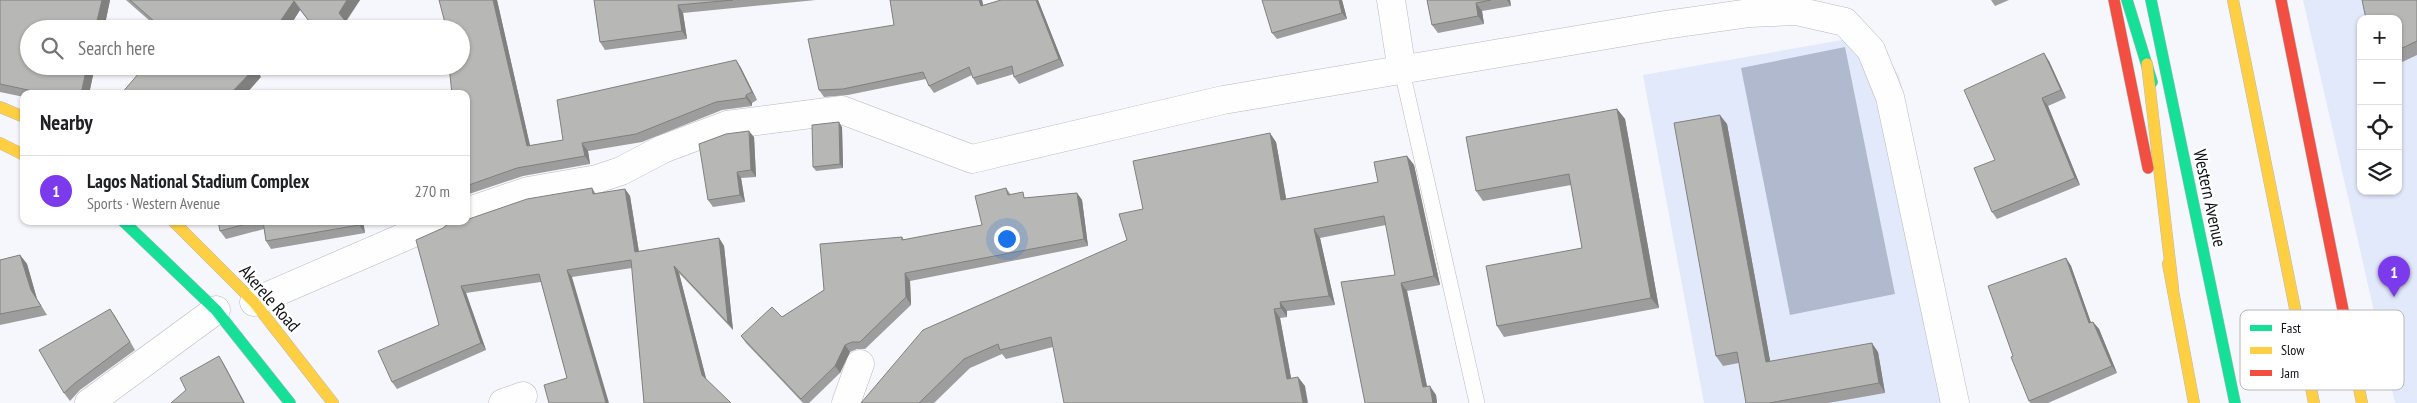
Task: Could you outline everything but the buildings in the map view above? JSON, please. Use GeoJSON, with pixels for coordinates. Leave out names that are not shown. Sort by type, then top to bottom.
{"type":"FeatureCollection","features":[{"type":"Feature","properties":{"kind":"main road"},"geometry":{"type":"LineString","coordinates":[[2114,0],[2173,288],[2194,403]]}},
{"type":"Feature","properties":{"kind":"main road"},"geometry":{"type":"LineString","coordinates":[[2127,0],[2210,282]]}},
{"type":"Feature","properties":{"kind":"main road"},"geometry":{"type":"LineString","coordinates":[[2140,0],[2173,288]]}},
{"type":"Feature","properties":{"kind":"main road","name":"Western Avenue"},"geometry":{"type":"LineString","coordinates":[[2151,0],[2235,403]]}},
{"type":"Feature","properties":{"kind":"main road"},"geometry":{"type":"LineString","coordinates":[[2234,0],[2296,310]]}},
{"type":"Feature","properties":{"kind":"main road"},"geometry":{"type":"LineString","coordinates":[[2281,0],[2343,310]]}},
{"type":"Feature","properties":{"kind":"main road"},"geometry":{"type":"LineString","coordinates":[[0,107],[20,115]]}},
{"type":"Feature","properties":{"kind":"main road"},"geometry":{"type":"LineString","coordinates":[[0,143],[20,153]]}},
{"type":"Feature","properties":{"kind":"main road"},"geometry":{"type":"LineString","coordinates":[[127,225],[216,310],[290,403]]}},
{"type":"Feature","properties":{"kind":"main road","name":"Akerele Road"},"geometry":{"type":"LineString","coordinates":[[177,225],[254,302],[333,403]]}},
{"type":"Feature","properties":{"kind":"main road"},"geometry":{"type":"LineString","coordinates":[[2311,390],[2314,403]]}},
{"type":"Feature","properties":{"kind":"main road"},"geometry":{"type":"LineString","coordinates":[[2359,390],[2362,403]]}},
{"type":"Feature","properties":{"kind":"street"},"geometry":{"type":"LineString","coordinates":[[1391,0],[1402,71]]}},
{"type":"Feature","properties":{"kind":"street"},"geometry":{"type":"LineString","coordinates":[[470,211],[528,191],[597,179],[621,171],[663,149],[727,124],[842,110],[972,159],[1223,100],[1665,25],[1750,13],[1797,11],[1845,22],[1871,50],[1890,97],[1955,403]]}},
{"type":"Feature","properties":{"kind":"street"},"geometry":{"type":"LineString","coordinates":[[254,302],[431,225]]}},
{"type":"Feature","properties":{"kind":"street"},"geometry":{"type":"LineString","coordinates":[[89,403],[216,310]]}},
{"type":"Feature","properties":{"kind":"street"},"geometry":{"type":"LineString","coordinates":[[846,403],[860,364]]}},
{"type":"Feature","properties":{"kind":"lane"},"geometry":{"type":"LineString","coordinates":[[1402,71],[1477,403]]}},
{"type":"Feature","properties":{"kind":"shaded area"},"geometry":{"type":"Polygon","coordinates":[[[2303,0],[2417,0],[2417,403],[2395,403],[2392,390],[2404,390],[2404,310],[2374,310],[2303,0]]]}},
{"type":"Feature","properties":{"kind":"shaded area"},"geometry":{"type":"Polygon","coordinates":[[[1859,37],[1887,58],[1899,75],[1965,403],[1704,403],[1643,75],[1859,37]]]}},
{"type":"Feature","properties":{"kind":"shaded area"},"geometry":{"type":"Polygon","coordinates":[[[1845,47],[1895,294],[1790,315],[1741,68],[1845,47]]]}},
{"type":"Feature","properties":{"kind":"traffic: fast"},"geometry":{"type":"LineString","coordinates":[[2127,0],[2152,82]]}},
{"type":"Feature","properties":{"kind":"traffic: fast"},"geometry":{"type":"LineString","coordinates":[[2151,0],[2235,403]]}},
{"type":"Feature","properties":{"kind":"traffic: fast"},"geometry":{"type":"LineString","coordinates":[[127,225],[216,310],[290,403]]}},
{"type":"Feature","properties":{"kind":"traffic: slow"},"geometry":{"type":"LineString","coordinates":[[2233,0],[2295,310]]}},
{"type":"Feature","properties":{"kind":"traffic: slow"},"geometry":{"type":"LineString","coordinates":[[2147,64],[2173,288]]}},
{"type":"Feature","properties":{"kind":"traffic: slow"},"geometry":{"type":"LineString","coordinates":[[0,107],[20,115]]}},
{"type":"Feature","properties":{"kind":"traffic: slow"},"geometry":{"type":"LineString","coordinates":[[0,143],[20,153]]}},
{"type":"Feature","properties":{"kind":"traffic: slow"},"geometry":{"type":"LineString","coordinates":[[177,225],[254,302],[333,403]]}},
{"type":"Feature","properties":{"kind":"traffic: slow"},"geometry":{"type":"LineString","coordinates":[[2168,264],[2194,403]]}},
{"type":"Feature","properties":{"kind":"traffic: slow"},"geometry":{"type":"LineString","coordinates":[[2311,390],[2314,403]]}},
{"type":"Feature","properties":{"kind":"traffic: slow"},"geometry":{"type":"LineString","coordinates":[[2359,390],[2362,403]]}},
{"type":"Feature","properties":{"kind":"traffic: jam"},"geometry":{"type":"LineString","coordinates":[[2114,0],[2148,168]]}},
{"type":"Feature","properties":{"kind":"traffic: jam"},"geometry":{"type":"LineString","coordinates":[[2281,0],[2343,310]]}},
{"type":"Feature","properties":{"kind":"place","name":"Lagos National Stadium Complex"},"geometry":{"type":"Point","coordinates":[2394,297]}}]}
